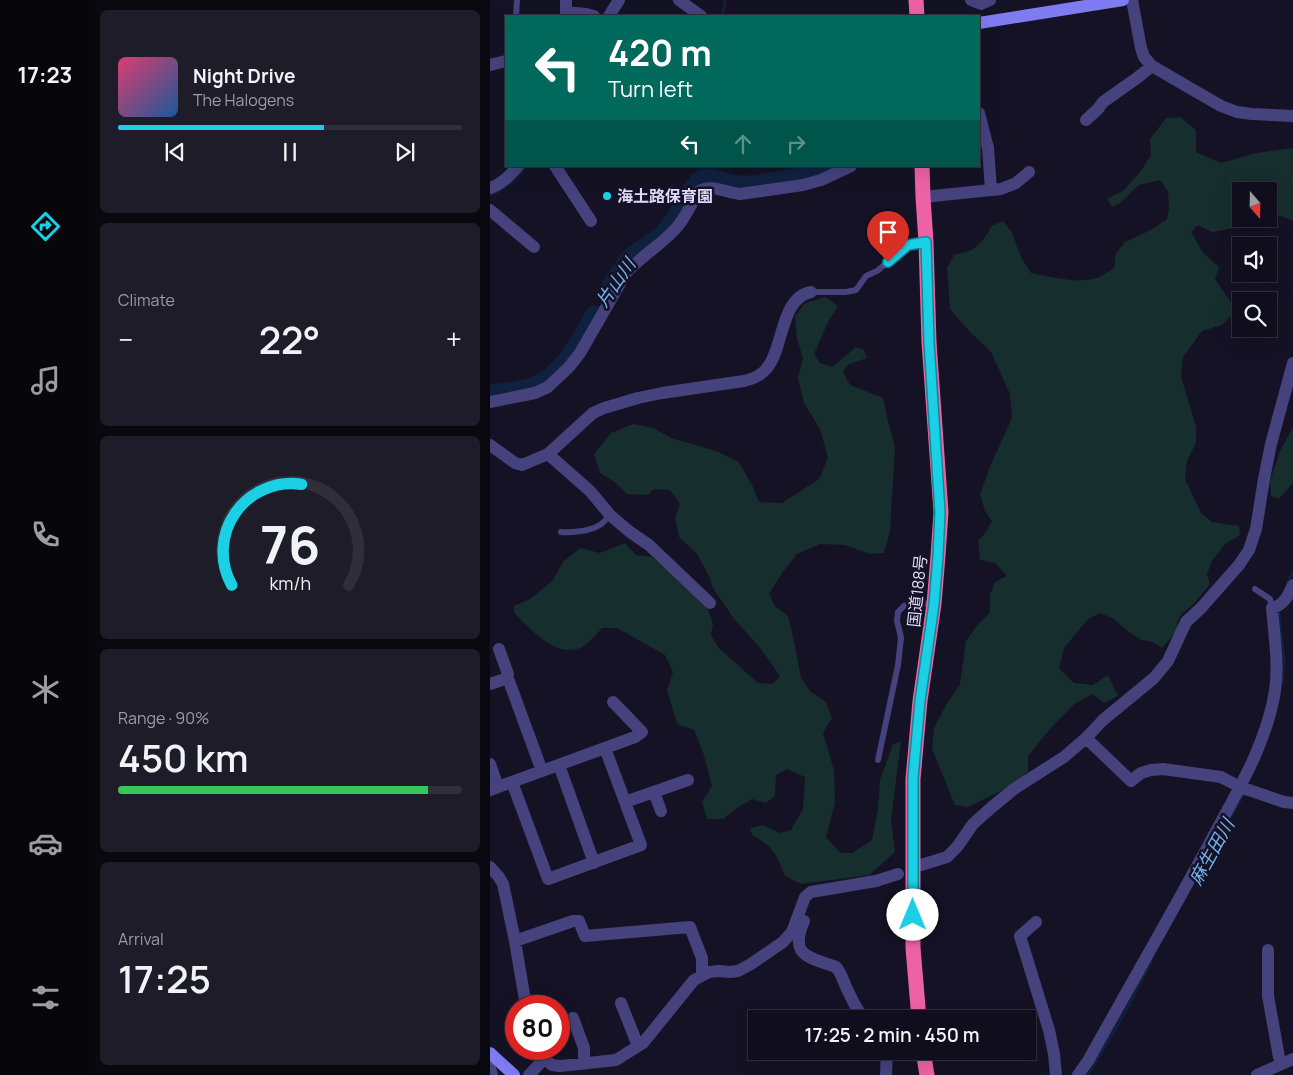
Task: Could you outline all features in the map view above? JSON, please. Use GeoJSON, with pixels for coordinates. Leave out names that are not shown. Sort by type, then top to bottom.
{"type":"FeatureCollection","features":[{"type":"Feature","properties":{"kind":"highway"},"geometry":{"type":"LineString","coordinates":[[916,0],[917,15]]}},
{"type":"Feature","properties":{"kind":"highway","name":"国道188号"},"geometry":{"type":"LineString","coordinates":[[918,1010],[913,948],[913,778],[920,701],[934,604],[940,512],[929,342],[922,167]]}},
{"type":"Feature","properties":{"kind":"highway"},"geometry":{"type":"LineString","coordinates":[[924,1060],[927,1075]]}},
{"type":"Feature","properties":{"kind":"main road"},"geometry":{"type":"LineString","coordinates":[[980,23],[1123,0]]}},
{"type":"Feature","properties":{"kind":"main road"},"geometry":{"type":"LineString","coordinates":[[490,1053],[514,1075]]}},
{"type":"Feature","properties":{"kind":"street"},"geometry":{"type":"LineString","coordinates":[[566,0],[566,12],[590,15]]}},
{"type":"Feature","properties":{"kind":"street"},"geometry":{"type":"LineString","coordinates":[[610,15],[619,0]]}},
{"type":"Feature","properties":{"kind":"street"},"geometry":{"type":"LineString","coordinates":[[679,0],[700,15]]}},
{"type":"Feature","properties":{"kind":"street"},"geometry":{"type":"LineString","coordinates":[[971,0],[981,4],[990,0]]}},
{"type":"Feature","properties":{"kind":"street"},"geometry":{"type":"LineString","coordinates":[[1132,0],[1141,48],[1144,57],[1152,66],[1221,106],[1237,112],[1293,116]]}},
{"type":"Feature","properties":{"kind":"street"},"geometry":{"type":"LineString","coordinates":[[490,65],[505,60]]}},
{"type":"Feature","properties":{"kind":"street"},"geometry":{"type":"LineString","coordinates":[[1086,120],[1107,99],[1152,66]]}},
{"type":"Feature","properties":{"kind":"street"},"geometry":{"type":"LineString","coordinates":[[980,117],[988,148],[992,190]]}},
{"type":"Feature","properties":{"kind":"street"},"geometry":{"type":"LineString","coordinates":[[490,188],[505,180],[517,167]]}},
{"type":"Feature","properties":{"kind":"street"},"geometry":{"type":"LineString","coordinates":[[556,167],[591,221]]}},
{"type":"Feature","properties":{"kind":"street"},"geometry":{"type":"LineString","coordinates":[[491,401],[534,392],[548,387],[569,367],[580,352],[626,272],[668,237],[679,224],[698,192],[702,189],[710,187],[740,194],[803,185],[849,167]]}},
{"type":"Feature","properties":{"kind":"street"},"geometry":{"type":"LineString","coordinates":[[923,197],[1001,189],[1016,183],[1029,172]]}},
{"type":"Feature","properties":{"kind":"street"},"geometry":{"type":"LineString","coordinates":[[490,210],[534,247]]}},
{"type":"Feature","properties":{"kind":"street"},"geometry":{"type":"LineString","coordinates":[[490,446],[494,446],[515,463],[522,466],[548,454],[593,413],[604,408],[654,395],[744,381],[756,377],[767,368],[774,356],[788,314],[795,302],[804,294],[811,292]]}},
{"type":"Feature","properties":{"kind":"street"},"geometry":{"type":"LineString","coordinates":[[921,865],[947,857],[973,824],[992,807],[1064,757],[1103,720],[1154,678],[1168,660],[1186,622],[1239,565],[1248,550],[1256,529],[1271,444],[1293,364]]}},
{"type":"Feature","properties":{"kind":"street"},"geometry":{"type":"LineString","coordinates":[[548,454],[590,491],[610,515],[649,545],[710,603]]}},
{"type":"Feature","properties":{"kind":"street"},"geometry":{"type":"LineString","coordinates":[[1078,1075],[1088,1061],[1139,970],[1240,786],[1258,749],[1269,718],[1275,690],[1277,666],[1272,608],[1286,600],[1293,585]]}},
{"type":"Feature","properties":{"kind":"street"},"geometry":{"type":"LineString","coordinates":[[499,649],[508,674],[507,680]]}},
{"type":"Feature","properties":{"kind":"street"},"geometry":{"type":"LineString","coordinates":[[490,684],[504,679],[510,681],[542,772]]}},
{"type":"Feature","properties":{"kind":"street"},"geometry":{"type":"LineString","coordinates":[[490,764],[494,789],[635,738],[642,732],[613,702]]}},
{"type":"Feature","properties":{"kind":"street"},"geometry":{"type":"LineString","coordinates":[[1086,738],[1131,781],[1151,770],[1163,769],[1221,778],[1284,802],[1293,802]]}},
{"type":"Feature","properties":{"kind":"street"},"geometry":{"type":"LineString","coordinates":[[512,782],[548,879],[594,863],[640,845],[605,748]]}},
{"type":"Feature","properties":{"kind":"street"},"geometry":{"type":"LineString","coordinates":[[559,765],[594,863]]}},
{"type":"Feature","properties":{"kind":"street"},"geometry":{"type":"LineString","coordinates":[[625,802],[688,780]]}},
{"type":"Feature","properties":{"kind":"street"},"geometry":{"type":"LineString","coordinates":[[654,792],[661,811]]}},
{"type":"Feature","properties":{"kind":"street"},"geometry":{"type":"LineString","coordinates":[[490,867],[503,884],[524,995]]}},
{"type":"Feature","properties":{"kind":"street"},"geometry":{"type":"LineString","coordinates":[[549,1060],[552,1065],[560,1066],[616,1060],[643,1043],[694,980],[709,972],[719,970],[738,971],[783,942],[792,932],[805,897],[810,892],[868,883],[898,874]]}},
{"type":"Feature","properties":{"kind":"street"},"geometry":{"type":"LineString","coordinates":[[817,891],[801,927],[798,941],[800,950],[808,957],[836,967],[839,970],[858,1010]]}},
{"type":"Feature","properties":{"kind":"street"},"geometry":{"type":"LineString","coordinates":[[515,941],[573,921],[579,921],[585,936],[690,927],[702,958],[702,975]]}},
{"type":"Feature","properties":{"kind":"street"},"geometry":{"type":"LineString","coordinates":[[1036,922],[1020,936],[1049,1030],[1056,1075]]}},
{"type":"Feature","properties":{"kind":"street"},"geometry":{"type":"LineString","coordinates":[[1268,950],[1268,996],[1279,1057],[1287,1061]]}},
{"type":"Feature","properties":{"kind":"street"},"geometry":{"type":"LineString","coordinates":[[621,1003],[638,1046]]}},
{"type":"Feature","properties":{"kind":"street"},"geometry":{"type":"LineString","coordinates":[[573,1018],[584,1048],[584,1064]]}},
{"type":"Feature","properties":{"kind":"street"},"geometry":{"type":"LineString","coordinates":[[529,1075],[541,1060]]}},
{"type":"Feature","properties":{"kind":"street"},"geometry":{"type":"LineString","coordinates":[[886,1075],[887,1060]]}},
{"type":"Feature","properties":{"kind":"street"},"geometry":{"type":"LineString","coordinates":[[1257,1075],[1287,1061]]}},
{"type":"Feature","properties":{"kind":"street"},"geometry":{"type":"LineString","coordinates":[[490,1068],[492,1075]]}},
{"type":"Feature","properties":{"kind":"lane"},"geometry":{"type":"LineString","coordinates":[[516,15],[517,0]]}},
{"type":"Feature","properties":{"kind":"lane"},"geometry":{"type":"LineString","coordinates":[[811,292],[846,292],[856,290],[866,276],[877,271],[908,245],[926,242]]}},
{"type":"Feature","properties":{"kind":"lane"},"geometry":{"type":"LineString","coordinates":[[561,532],[568,533],[596,528],[610,515]]}},
{"type":"Feature","properties":{"kind":"lane"},"geometry":{"type":"LineString","coordinates":[[1255,589],[1270,599],[1272,608]]}},
{"type":"Feature","properties":{"kind":"lane"},"geometry":{"type":"LineString","coordinates":[[878,760],[898,665],[901,638],[900,629],[896,621],[898,612],[904,606],[916,603],[934,604]]}},
{"type":"Feature","properties":{"kind":"green space"},"geometry":{"type":"Polygon","coordinates":[[[1180,117],[1196,130],[1196,152],[1221,163],[1256,153],[1293,148],[1293,221],[1278,215],[1278,182],[1232,182],[1232,228],[1234,228],[1212,232],[1198,225],[1191,232],[1203,253],[1219,267],[1215,279],[1232,304],[1232,315],[1222,325],[1202,331],[1183,357],[1181,377],[1196,426],[1196,443],[1187,461],[1185,479],[1201,513],[1212,522],[1239,526],[1240,535],[1225,544],[1212,561],[1207,574],[1210,584],[1191,607],[1182,613],[1177,622],[1178,630],[1162,648],[1152,642],[1142,640],[1130,633],[1114,619],[1100,613],[1088,619],[1064,648],[1059,668],[1074,683],[1093,685],[1108,675],[1118,696],[1104,703],[1093,694],[1074,704],[1028,756],[1028,772],[1007,788],[968,807],[955,805],[932,749],[934,728],[960,684],[966,641],[978,624],[990,613],[990,594],[995,582],[1007,576],[995,563],[980,560],[978,541],[992,521],[985,511],[980,494],[991,464],[1012,418],[1010,394],[991,352],[950,309],[947,268],[954,255],[972,250],[983,240],[992,226],[1003,221],[1011,231],[1022,259],[1031,273],[1064,279],[1089,280],[1097,278],[1114,268],[1116,253],[1125,242],[1151,230],[1167,219],[1169,208],[1168,191],[1160,180],[1139,185],[1120,203],[1112,207],[1107,199],[1124,190],[1140,172],[1151,155],[1150,139],[1166,118],[1180,117]]]}},
{"type":"Feature","properties":{"kind":"green space"},"geometry":{"type":"Polygon","coordinates":[[[825,297],[838,306],[828,322],[814,354],[820,363],[832,367],[856,347],[864,350],[867,358],[849,364],[843,372],[850,385],[883,398],[895,447],[890,531],[884,553],[870,554],[845,545],[820,544],[797,554],[769,594],[775,606],[788,616],[801,678],[811,692],[826,702],[832,718],[823,733],[834,770],[835,803],[826,837],[840,853],[852,853],[872,840],[878,808],[880,780],[893,744],[901,741],[891,820],[895,852],[869,875],[801,884],[785,876],[770,847],[752,835],[750,828],[763,825],[780,833],[791,830],[803,809],[805,777],[787,769],[776,775],[775,796],[766,803],[752,799],[723,819],[707,819],[702,802],[712,786],[703,752],[694,730],[677,724],[667,690],[673,672],[665,655],[617,628],[602,628],[585,645],[565,650],[546,642],[537,635],[514,613],[514,606],[530,599],[552,581],[563,562],[580,548],[600,553],[625,543],[636,555],[652,557],[690,589],[707,606],[713,624],[711,635],[719,648],[758,683],[773,684],[780,676],[761,649],[734,619],[713,588],[697,554],[679,537],[675,518],[680,504],[670,490],[654,489],[648,495],[627,494],[616,483],[600,473],[594,454],[611,433],[633,424],[653,428],[671,438],[716,451],[739,462],[759,502],[782,503],[819,479],[828,458],[820,429],[804,403],[798,378],[803,358],[797,339],[795,316],[804,304],[825,297]]]}},
{"type":"Feature","properties":{"kind":"green space"},"geometry":{"type":"Polygon","coordinates":[[[1293,427],[1293,483],[1279,499],[1271,496],[1270,481],[1280,451],[1293,427]]]}},
{"type":"Feature","properties":{"kind":"waterway"},"geometry":{"type":"LineString","coordinates":[[723,15],[725,0]]}},
{"type":"Feature","properties":{"kind":"waterway"},"geometry":{"type":"LineString","coordinates":[[490,195],[510,183],[525,167]]}},
{"type":"Feature","properties":{"kind":"waterway","name":"片山川"},"geometry":{"type":"LineString","coordinates":[[611,287],[630,258],[661,236],[674,221],[691,191],[700,180],[708,178],[738,185],[752,185],[800,177],[828,167]]}},
{"type":"Feature","properties":{"kind":"waterway","name":"片山川"},"geometry":{"type":"LineString","coordinates":[[490,394],[532,387],[552,376],[569,357],[595,315]]}},
{"type":"Feature","properties":{"kind":"waterway","name":"麻生田川"},"geometry":{"type":"LineString","coordinates":[[1287,584],[1293,571]]}},
{"type":"Feature","properties":{"kind":"waterway","name":"麻生田川"},"geometry":{"type":"LineString","coordinates":[[1279,613],[1284,659],[1282,684]]}},
{"type":"Feature","properties":{"kind":"waterway","name":"麻生田川"},"geometry":{"type":"LineString","coordinates":[[1224,830],[1245,791]]}},
{"type":"Feature","properties":{"kind":"waterway","name":"麻生田川"},"geometry":{"type":"LineString","coordinates":[[1088,1075],[1124,1014],[1152,960]]}},
{"type":"Feature","properties":{"kind":"place","name":"海土路保育園"},"geometry":{"type":"Point","coordinates":[607,196]}},
{"type":"Feature","properties":{"kind":"route"},"geometry":{"type":"LineString","coordinates":[[888,262],[908,245],[926,242],[929,342],[940,512],[934,604],[920,701],[913,778],[913,915]]}}]}
